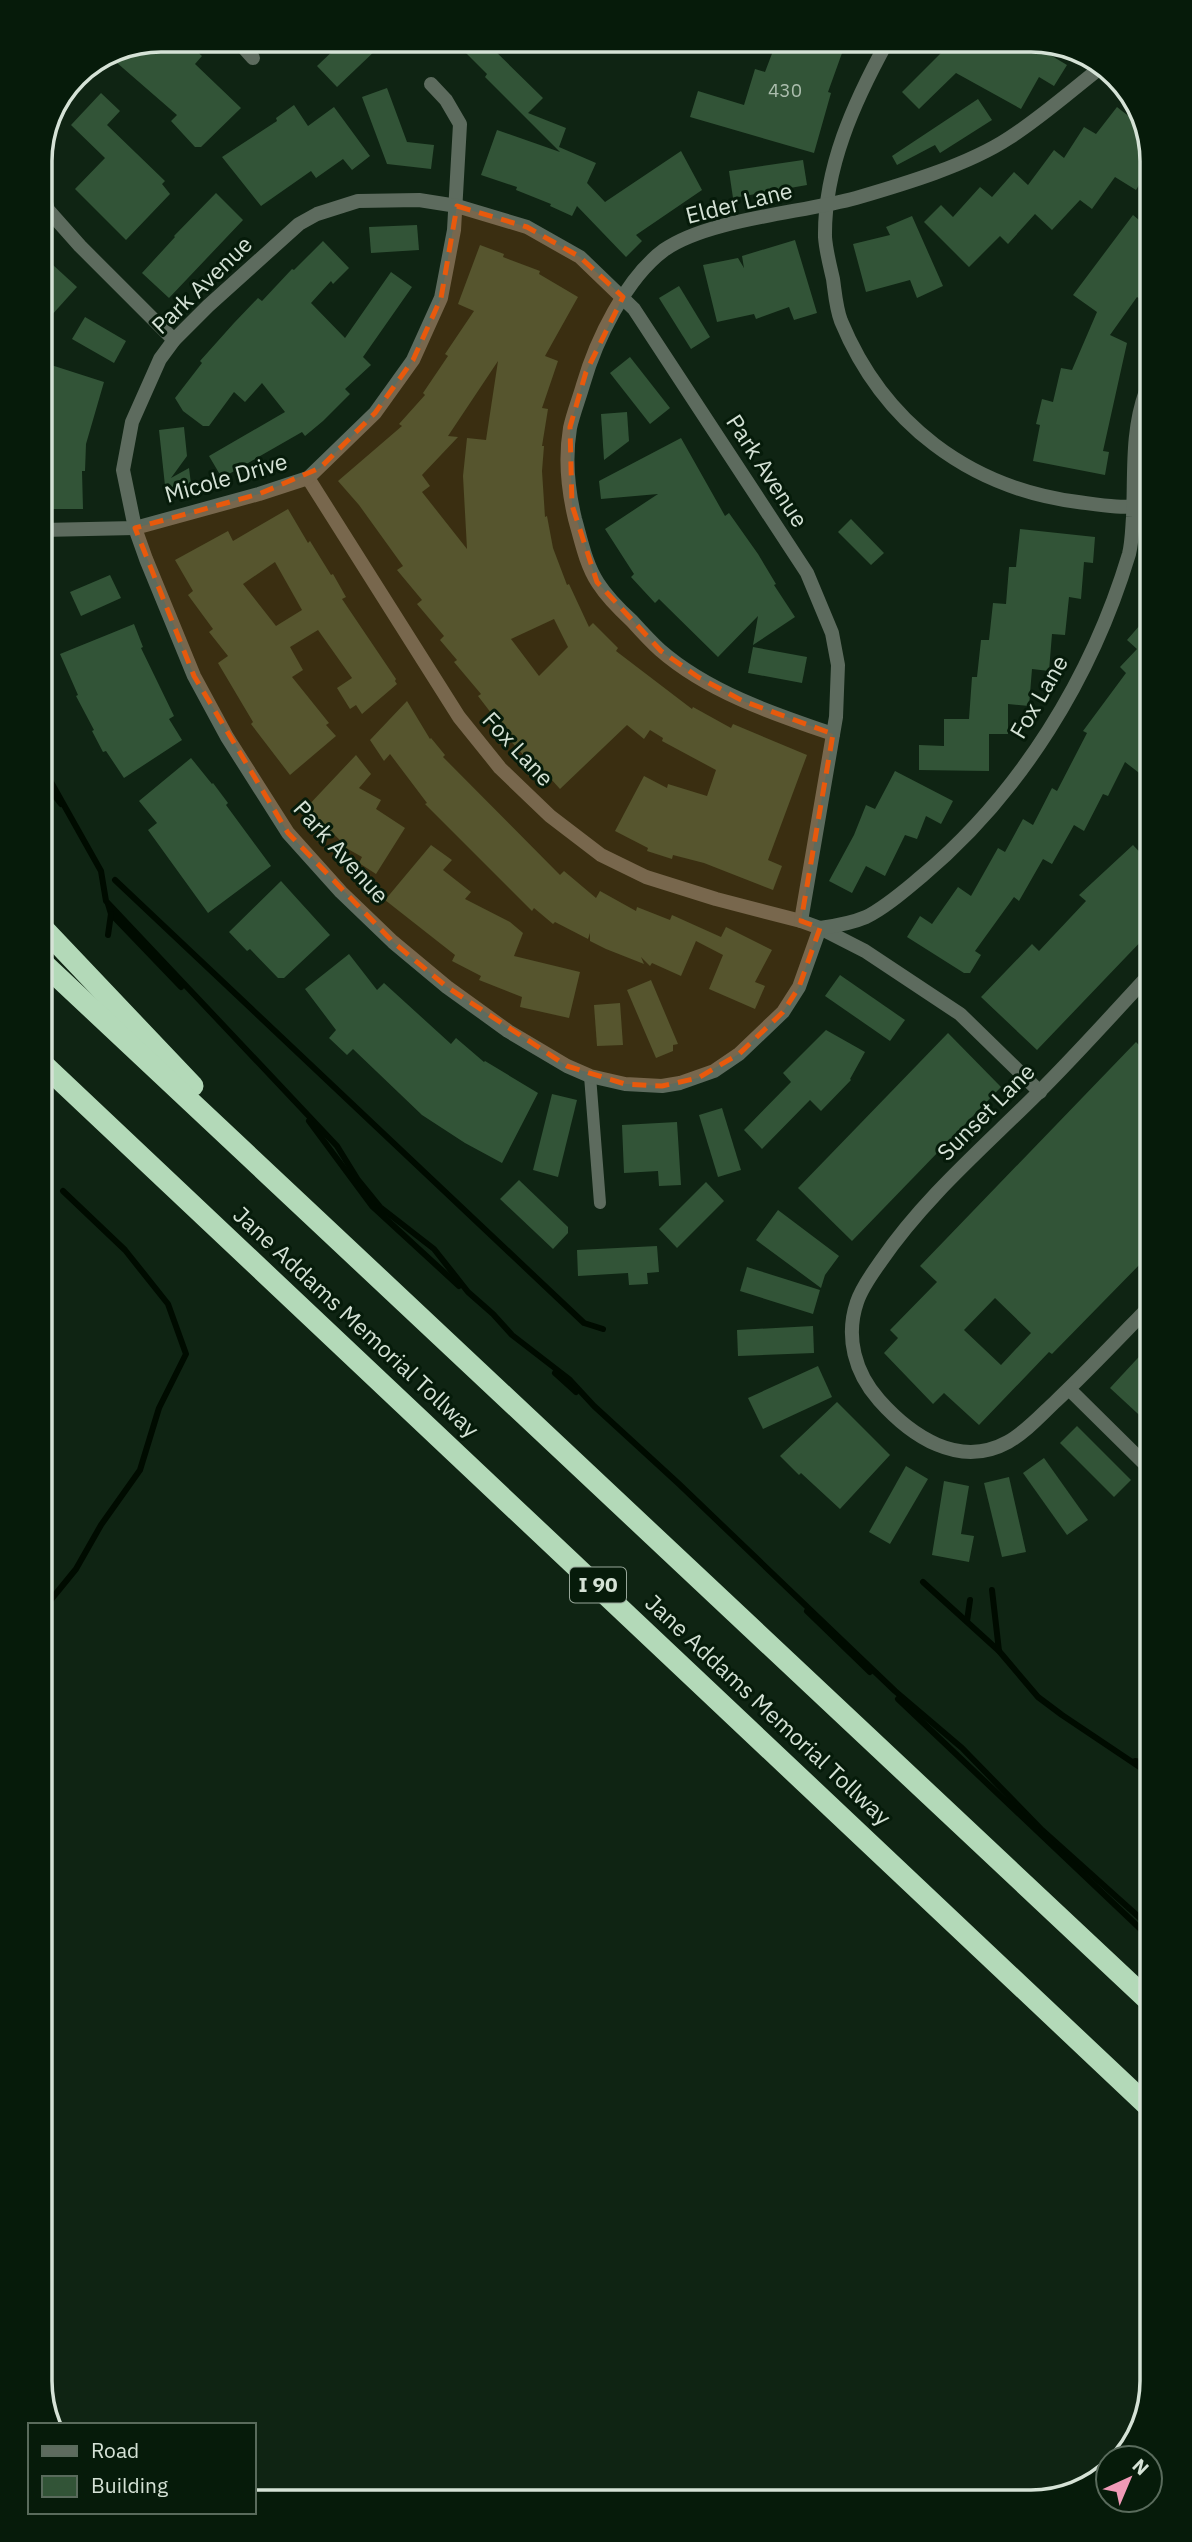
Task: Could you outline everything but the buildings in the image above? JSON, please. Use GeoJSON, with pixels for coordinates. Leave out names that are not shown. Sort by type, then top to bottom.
{"type":"FeatureCollection","features":[{"type":"Feature","properties":{"kind":"highway"},"geometry":{"type":"LineString","coordinates":[[53,938],[316,1219]]}},
{"type":"Feature","properties":{"kind":"highway","name":"Jane Addams Memorial Tollway"},"geometry":{"type":"LineString","coordinates":[[53,972],[1140,1993]]}},
{"type":"Feature","properties":{"kind":"highway","name":"Jane Addams Memorial Tollway"},"geometry":{"type":"LineString","coordinates":[[53,1073],[1140,2099]]}},
{"type":"Feature","properties":{"kind":"street"},"geometry":{"type":"LineString","coordinates":[[881,53],[868,76],[841,142],[827,205],[825,240],[840,319],[873,381],[908,422],[955,461],[1013,488],[1061,500],[1140,506]]}},
{"type":"Feature","properties":{"kind":"street","name":"Elder Lane"},"geometry":{"type":"LineString","coordinates":[[833,734],[743,701],[698,677],[661,651],[597,582],[582,545],[572,505],[567,460],[570,427],[586,372],[623,298],[644,267],[666,249],[684,239],[730,225],[827,205],[950,167],[1009,139],[1094,73]]}},
{"type":"Feature","properties":{"kind":"street","name":"Micole Drive"},"geometry":{"type":"LineString","coordinates":[[53,530],[135,528],[308,478],[375,414],[413,360],[441,298],[457,206],[460,124],[446,100],[431,84]]}},
{"type":"Feature","properties":{"kind":"street","name":"Park Avenue"},"geometry":{"type":"LineString","coordinates":[[801,921],[833,734],[838,665],[832,633],[807,573],[641,321],[623,298],[580,257],[527,227],[457,206],[419,200],[358,201],[317,214],[299,224],[174,340],[160,359],[132,422],[123,470],[135,528],[194,676],[227,737],[288,833],[393,942],[447,988],[508,1031],[590,1076],[625,1084],[662,1086],[689,1081],[714,1070],[739,1054],[783,1012],[799,987],[820,928]]}},
{"type":"Feature","properties":{"kind":"street"},"geometry":{"type":"LineString","coordinates":[[53,221],[174,340]]}},
{"type":"Feature","properties":{"kind":"street","name":"Fox Lane"},"geometry":{"type":"LineString","coordinates":[[820,928],[866,917],[943,859],[992,806],[1038,748],[1072,691],[1103,627],[1130,552],[1140,506],[1135,436],[1140,416]]}},
{"type":"Feature","properties":{"kind":"street","name":"Fox Lane"},"geometry":{"type":"LineString","coordinates":[[308,478],[458,717],[500,768],[550,816],[601,855],[646,877],[801,921]]}},
{"type":"Feature","properties":{"kind":"street"},"geometry":{"type":"LineString","coordinates":[[801,921],[820,928],[890,966],[960,1013],[1040,1091]]}},
{"type":"Feature","properties":{"kind":"street","name":"Sunset Lane"},"geometry":{"type":"LineString","coordinates":[[1140,985],[896,1238],[864,1286],[853,1317],[853,1349],[857,1364],[872,1391],[892,1415],[932,1443],[963,1452],[979,1451],[999,1446],[1021,1433],[1069,1389],[1140,1316]]}},
{"type":"Feature","properties":{"kind":"street"},"geometry":{"type":"LineString","coordinates":[[1069,1389],[1140,1459]]}},
{"type":"Feature","properties":{"kind":"lane"},"geometry":{"type":"LineString","coordinates":[[590,1076],[600,1203]]}},
{"type":"Feature","properties":{"kind":"highlighted area"},"geometry":{"type":"Polygon","coordinates":[[[457,206],[527,227],[580,257],[623,297],[586,372],[570,427],[572,505],[597,582],[661,651],[698,677],[743,701],[833,734],[801,921],[820,928],[799,987],[783,1012],[739,1054],[698,1078],[662,1086],[625,1084],[567,1066],[447,987],[393,942],[288,833],[194,676],[135,528],[259,494],[320,468],[375,413],[413,360],[441,298],[457,206]]]}},
{"type":"Feature","properties":{"kind":"waterway"},"geometry":{"type":"LineString","coordinates":[[53,785],[101,871],[106,901],[337,1146],[358,1180],[380,1207],[434,1249],[468,1292],[512,1335],[569,1379],[594,1406],[895,1691],[962,1748],[1042,1830],[1140,1918]]}},
{"type":"Feature","properties":{"kind":"waterway"},"geometry":{"type":"LineString","coordinates":[[53,793],[61,804]]}},
{"type":"Feature","properties":{"kind":"waterway"},"geometry":{"type":"LineString","coordinates":[[115,880],[584,1323],[603,1329]]}},
{"type":"Feature","properties":{"kind":"waterway"},"geometry":{"type":"LineString","coordinates":[[108,904],[111,914],[181,987]]}},
{"type":"Feature","properties":{"kind":"waterway"},"geometry":{"type":"LineString","coordinates":[[108,935],[111,914]]}},
{"type":"Feature","properties":{"kind":"waterway"},"geometry":{"type":"LineString","coordinates":[[309,1121],[372,1206],[459,1286]]}},
{"type":"Feature","properties":{"kind":"waterway"},"geometry":{"type":"LineString","coordinates":[[52,1598],[76,1569],[101,1525],[140,1470],[159,1408],[186,1354],[168,1304],[125,1250],[63,1191]]}},
{"type":"Feature","properties":{"kind":"waterway"},"geometry":{"type":"LineString","coordinates":[[555,1373],[576,1392]]}},
{"type":"Feature","properties":{"kind":"waterway"},"geometry":{"type":"LineString","coordinates":[[923,1582],[999,1651],[1038,1697],[1140,1767]]}},
{"type":"Feature","properties":{"kind":"waterway"},"geometry":{"type":"LineString","coordinates":[[992,1590],[999,1651]]}},
{"type":"Feature","properties":{"kind":"waterway"},"geometry":{"type":"LineString","coordinates":[[967,1621],[970,1600]]}},
{"type":"Feature","properties":{"kind":"waterway"},"geometry":{"type":"LineString","coordinates":[[807,1611],[870,1672]]}},
{"type":"Feature","properties":{"kind":"waterway"},"geometry":{"type":"LineString","coordinates":[[898,1699],[1140,1929]]}},
{"type":"Feature","properties":{"kind":"waterway"},"geometry":{"type":"LineString","coordinates":[[1135,1761],[1140,1762]]}}]}
